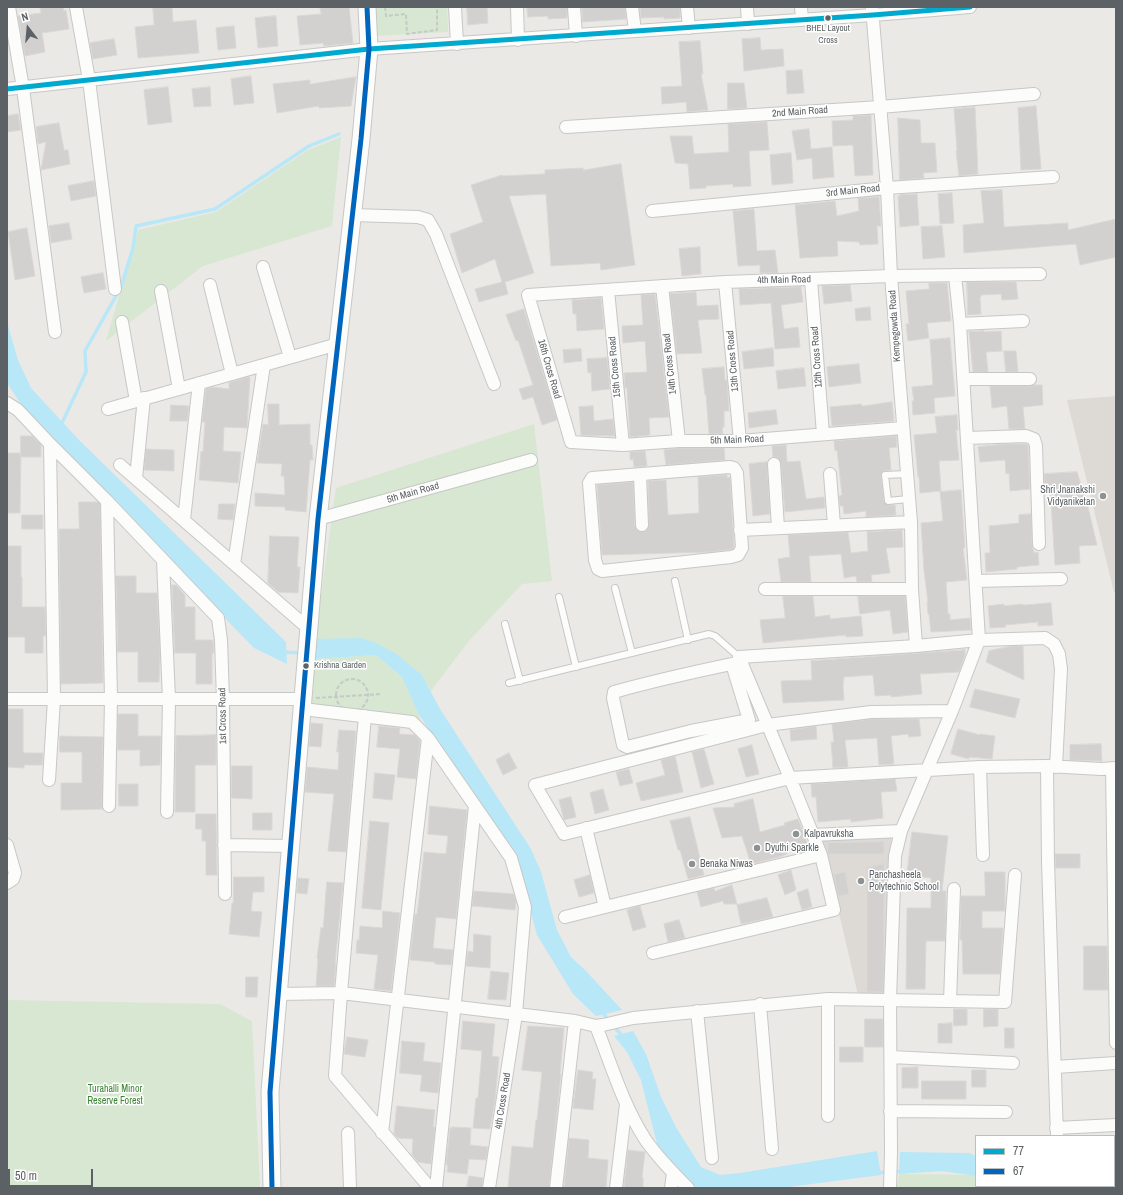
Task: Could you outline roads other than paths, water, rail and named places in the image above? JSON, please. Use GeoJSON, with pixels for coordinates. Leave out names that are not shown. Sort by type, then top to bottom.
{"type":"FeatureCollection","features":[{"type":"Feature","properties":{"kind":"street"},"geometry":{"type":"LineString","coordinates":[[9,7],[23,88],[55,332]]}},
{"type":"Feature","properties":{"kind":"street"},"geometry":{"type":"LineString","coordinates":[[76,7],[88,80],[115,289]]}},
{"type":"Feature","properties":{"kind":"street"},"geometry":{"type":"LineString","coordinates":[[272,1188],[270,1092],[318,519],[369,50],[367,7]]}},
{"type":"Feature","properties":{"kind":"street"},"geometry":{"type":"LineString","coordinates":[[455,7],[458,44]]}},
{"type":"Feature","properties":{"kind":"street"},"geometry":{"type":"LineString","coordinates":[[517,7],[518,40]]}},
{"type":"Feature","properties":{"kind":"street"},"geometry":{"type":"LineString","coordinates":[[574,7],[576,36]]}},
{"type":"Feature","properties":{"kind":"street"},"geometry":{"type":"LineString","coordinates":[[632,7],[635,32]]}},
{"type":"Feature","properties":{"kind":"street"},"geometry":{"type":"LineString","coordinates":[[687,7],[689,28]]}},
{"type":"Feature","properties":{"kind":"street"},"geometry":{"type":"LineString","coordinates":[[747,7],[748,24]]}},
{"type":"Feature","properties":{"kind":"street"},"geometry":{"type":"LineString","coordinates":[[801,7],[802,20]]}},
{"type":"Feature","properties":{"kind":"street"},"geometry":{"type":"LineString","coordinates":[[7,90],[369,50],[802,20],[872,11],[970,7]]}},
{"type":"Feature","properties":{"kind":"street","name":"Kempegowda Road"},"geometry":{"type":"LineString","coordinates":[[872,11],[887,188],[891,276],[911,522],[912,589],[916,646]]}},
{"type":"Feature","properties":{"kind":"street","name":"2nd Main Road"},"geometry":{"type":"LineString","coordinates":[[566,127],[880,107],[1034,94]]}},
{"type":"Feature","properties":{"kind":"street","name":"3rd Main Road"},"geometry":{"type":"LineString","coordinates":[[652,211],[887,188],[1053,177]]}},
{"type":"Feature","properties":{"kind":"street"},"geometry":{"type":"LineString","coordinates":[[352,216],[418,217],[428,220],[436,234],[494,384]]}},
{"type":"Feature","properties":{"kind":"street"},"geometry":{"type":"LineString","coordinates":[[263,268],[290,357]]}},
{"type":"Feature","properties":{"kind":"street","name":"4th Main Road"},"geometry":{"type":"LineString","coordinates":[[528,295],[725,282],[891,276],[1040,274]]}},
{"type":"Feature","properties":{"kind":"street"},"geometry":{"type":"LineString","coordinates":[[890,1183],[890,1000],[895,856],[901,831],[952,710],[978,640],[964,379],[955,275]]}},
{"type":"Feature","properties":{"kind":"street","name":"12th Cross Road"},"geometry":{"type":"LineString","coordinates":[[811,280],[823,434]]}},
{"type":"Feature","properties":{"kind":"street","name":"13th Cross Road"},"geometry":{"type":"LineString","coordinates":[[725,282],[740,441]]}},
{"type":"Feature","properties":{"kind":"street"},"geometry":{"type":"LineString","coordinates":[[210,285],[232,374]]}},
{"type":"Feature","properties":{"kind":"street","name":"14th Cross Road"},"geometry":{"type":"LineString","coordinates":[[662,286],[678,441]]}},
{"type":"Feature","properties":{"kind":"street","name":"15th Cross Road"},"geometry":{"type":"LineString","coordinates":[[608,290],[622,445]]}},
{"type":"Feature","properties":{"kind":"street"},"geometry":{"type":"LineString","coordinates":[[161,291],[179,389]]}},
{"type":"Feature","properties":{"kind":"street","name":"16th Cross Road"},"geometry":{"type":"LineString","coordinates":[[528,295],[571,442]]}},
{"type":"Feature","properties":{"kind":"street"},"geometry":{"type":"LineString","coordinates":[[960,324],[1022,321]]}},
{"type":"Feature","properties":{"kind":"street"},"geometry":{"type":"LineString","coordinates":[[122,322],[140,400],[136,478]]}},
{"type":"Feature","properties":{"kind":"street"},"geometry":{"type":"LineString","coordinates":[[108,409],[338,344]]}},
{"type":"Feature","properties":{"kind":"street"},"geometry":{"type":"LineString","coordinates":[[234,564],[264,365]]}},
{"type":"Feature","properties":{"kind":"street"},"geometry":{"type":"LineString","coordinates":[[964,379],[1030,379]]}},
{"type":"Feature","properties":{"kind":"street"},"geometry":{"type":"LineString","coordinates":[[184,520],[198,383]]}},
{"type":"Feature","properties":{"kind":"street","name":"1st Cross Road"},"geometry":{"type":"LineString","coordinates":[[7,403],[18,410],[218,618],[221,640],[223,699],[224,894]]}},
{"type":"Feature","properties":{"kind":"street","name":"5th Main Road"},"geometry":{"type":"LineString","coordinates":[[571,442],[622,445],[678,441],[740,441],[903,428]]}},
{"type":"Feature","properties":{"kind":"street"},"geometry":{"type":"LineString","coordinates":[[967,438],[1026,436],[1034,439],[1036,446],[1039,544]]}},
{"type":"Feature","properties":{"kind":"street"},"geometry":{"type":"LineString","coordinates":[[49,780],[54,699],[50,444]]}},
{"type":"Feature","properties":{"kind":"street","name":"5th Main Road"},"geometry":{"type":"LineString","coordinates":[[318,519],[531,460]]}},
{"type":"Feature","properties":{"kind":"street"},"geometry":{"type":"LineString","coordinates":[[774,464],[778,528]]}},
{"type":"Feature","properties":{"kind":"street"},"geometry":{"type":"LineString","coordinates":[[120,465],[234,564],[309,633]]}},
{"type":"Feature","properties":{"kind":"street"},"geometry":{"type":"LineString","coordinates":[[734,468],[737,473],[742,548],[738,555],[732,557],[602,570],[598,569],[595,560],[590,480],[595,477],[640,475],[734,468]]}},
{"type":"Feature","properties":{"kind":"street"},"geometry":{"type":"LineString","coordinates":[[830,474],[834,525]]}},
{"type":"Feature","properties":{"kind":"street"},"geometry":{"type":"LineString","coordinates":[[640,475],[642,525]]}},
{"type":"Feature","properties":{"kind":"street"},"geometry":{"type":"LineString","coordinates":[[107,501],[111,698],[109,806]]}},
{"type":"Feature","properties":{"kind":"street"},"geometry":{"type":"LineString","coordinates":[[740,530],[911,522]]}},
{"type":"Feature","properties":{"kind":"street"},"geometry":{"type":"LineString","coordinates":[[164,561],[169,699],[167,812]]}},
{"type":"Feature","properties":{"kind":"street"},"geometry":{"type":"LineString","coordinates":[[976,581],[1061,579]]}},
{"type":"Feature","properties":{"kind":"street"},"geometry":{"type":"LineString","coordinates":[[765,589],[912,589]]}},
{"type":"Feature","properties":{"kind":"street"},"geometry":{"type":"LineString","coordinates":[[737,661],[748,720],[691,731],[627,747],[623,745],[612,698],[614,692],[737,661],[978,640],[1045,638],[1054,644],[1059,654],[1062,669],[1051,767],[1048,862],[1056,1132],[1116,1125]]}},
{"type":"Feature","properties":{"kind":"street"},"geometry":{"type":"LineString","coordinates":[[653,953],[834,910],[821,855],[813,834],[767,725],[737,661]]}},
{"type":"Feature","properties":{"kind":"street","name":"4th Cross Road"},"geometry":{"type":"LineString","coordinates":[[7,699],[223,699],[303,704],[365,716],[412,722],[428,738],[511,858],[524,907],[516,1014],[489,1188]]}},
{"type":"Feature","properties":{"kind":"street"},"geometry":{"type":"LineString","coordinates":[[952,710],[871,712],[767,725],[535,785],[564,834],[790,778],[980,767],[1114,768],[1116,1044]]}},
{"type":"Feature","properties":{"kind":"street"},"geometry":{"type":"LineString","coordinates":[[365,716],[335,1076],[430,1188]]}},
{"type":"Feature","properties":{"kind":"street"},"geometry":{"type":"LineString","coordinates":[[382,1133],[428,738]]}},
{"type":"Feature","properties":{"kind":"street"},"geometry":{"type":"LineString","coordinates":[[980,767],[983,855]]}},
{"type":"Feature","properties":{"kind":"street"},"geometry":{"type":"LineString","coordinates":[[436,1188],[475,806]]}},
{"type":"Feature","properties":{"kind":"street"},"geometry":{"type":"LineString","coordinates":[[586,828],[606,907]]}},
{"type":"Feature","properties":{"kind":"street"},"geometry":{"type":"LineString","coordinates":[[813,834],[901,831]]}},
{"type":"Feature","properties":{"kind":"street"},"geometry":{"type":"LineString","coordinates":[[7,845],[15,873],[13,879],[7,883]]}},
{"type":"Feature","properties":{"kind":"street"},"geometry":{"type":"LineString","coordinates":[[224,845],[291,846]]}},
{"type":"Feature","properties":{"kind":"street"},"geometry":{"type":"LineString","coordinates":[[565,917],[821,855]]}},
{"type":"Feature","properties":{"kind":"street"},"geometry":{"type":"LineString","coordinates":[[278,994],[341,993],[575,1020],[600,1026],[633,1018],[760,1004],[828,999],[1005,1002],[1015,875]]}},
{"type":"Feature","properties":{"kind":"street"},"geometry":{"type":"LineString","coordinates":[[950,1001],[954,889]]}},
{"type":"Feature","properties":{"kind":"street"},"geometry":{"type":"LineString","coordinates":[[828,999],[828,1116]]}},
{"type":"Feature","properties":{"kind":"street"},"geometry":{"type":"LineString","coordinates":[[760,1004],[772,1149]]}},
{"type":"Feature","properties":{"kind":"street"},"geometry":{"type":"LineString","coordinates":[[697,1011],[712,1158]]}},
{"type":"Feature","properties":{"kind":"street"},"geometry":{"type":"LineString","coordinates":[[556,1188],[575,1020]]}},
{"type":"Feature","properties":{"kind":"street"},"geometry":{"type":"LineString","coordinates":[[600,1026],[626,1104],[646,1140],[673,1173],[688,1188]]}},
{"type":"Feature","properties":{"kind":"street"},"geometry":{"type":"LineString","coordinates":[[890,1057],[1013,1063]]}},
{"type":"Feature","properties":{"kind":"street"},"geometry":{"type":"LineString","coordinates":[[1055,1067],[1116,1063]]}},
{"type":"Feature","properties":{"kind":"street"},"geometry":{"type":"LineString","coordinates":[[616,1188],[626,1104]]}},
{"type":"Feature","properties":{"kind":"street"},"geometry":{"type":"LineString","coordinates":[[890,1111],[1006,1112]]}},
{"type":"Feature","properties":{"kind":"street"},"geometry":{"type":"LineString","coordinates":[[348,1133],[350,1188]]}},
{"type":"Feature","properties":{"kind":"street"},"geometry":{"type":"LineString","coordinates":[[671,1188],[673,1173]]}},
{"type":"Feature","properties":{"kind":"lane"},"geometry":{"type":"LineString","coordinates":[[906,474],[885,476],[888,501],[908,499]]}},
{"type":"Feature","properties":{"kind":"lane"},"geometry":{"type":"LineString","coordinates":[[675,581],[688,640]]}},
{"type":"Feature","properties":{"kind":"lane"},"geometry":{"type":"LineString","coordinates":[[615,588],[632,653]]}},
{"type":"Feature","properties":{"kind":"lane"},"geometry":{"type":"LineString","coordinates":[[559,597],[576,667]]}},
{"type":"Feature","properties":{"kind":"lane"},"geometry":{"type":"LineString","coordinates":[[505,624],[520,681]]}},
{"type":"Feature","properties":{"kind":"lane"},"geometry":{"type":"LineString","coordinates":[[509,684],[709,634],[715,636],[737,661]]}},
{"type":"Feature","properties":{"kind":"water"},"geometry":{"type":"Polygon","coordinates":[[[7,322],[18,360],[31,388],[79,440],[286,642],[287,664],[254,648],[32,421],[7,383],[7,322]]]}},
{"type":"Feature","properties":{"kind":"water"},"geometry":{"type":"Polygon","coordinates":[[[360,638],[374,642],[398,655],[422,675],[440,709],[531,849],[541,872],[557,930],[571,957],[622,1010],[596,1016],[573,994],[537,935],[517,862],[418,713],[402,677],[376,655],[315,659],[315,639],[360,638]]]}},
{"type":"Feature","properties":{"kind":"water"},"geometry":{"type":"Polygon","coordinates":[[[633,1031],[646,1054],[661,1097],[677,1129],[701,1167],[720,1175],[877,1151],[881,1175],[781,1188],[697,1188],[675,1172],[657,1144],[641,1080],[627,1052],[614,1036],[633,1031]]]}},
{"type":"Feature","properties":{"kind":"water"},"geometry":{"type":"Polygon","coordinates":[[[900,1152],[970,1153],[975,1156],[975,1176],[942,1171],[899,1174],[900,1152]]]}},
{"type":"Feature","properties":{"kind":"waterway"},"geometry":{"type":"LineString","coordinates":[[61,425],[86,372],[85,351],[121,287],[133,248],[136,226],[215,209],[309,146],[339,134]]}},
{"type":"Feature","properties":{"kind":"waterway"},"geometry":{"type":"LineString","coordinates":[[283,652],[303,653]]}},
{"type":"Feature","properties":{"kind":"waterway"},"geometry":{"type":"LineString","coordinates":[[601,1011],[623,1037]]}},
{"type":"Feature","properties":{"kind":"waterway"},"geometry":{"type":"LineString","coordinates":[[876,1173],[902,1171]]}},
{"type":"Feature","properties":{"kind":"place","name":"BHEL Layout Cross"},"geometry":{"type":"Point","coordinates":[828,18]}},
{"type":"Feature","properties":{"kind":"place","name":"Shri Jnanakshi Vidyaniketan"},"geometry":{"type":"Point","coordinates":[1103,496]}},
{"type":"Feature","properties":{"kind":"place","name":"Krishna Garden"},"geometry":{"type":"Point","coordinates":[306,666]}},
{"type":"Feature","properties":{"kind":"place","name":"Kalpavruksha"},"geometry":{"type":"Point","coordinates":[796,834]}},
{"type":"Feature","properties":{"kind":"place","name":"Dyuthi Sparkle"},"geometry":{"type":"Point","coordinates":[757,848]}},
{"type":"Feature","properties":{"kind":"place","name":"Benaka Niwas"},"geometry":{"type":"Point","coordinates":[692,864]}},
{"type":"Feature","properties":{"kind":"place","name":"Panchasheela Polytechnic School"},"geometry":{"type":"Point","coordinates":[861,881]}},
{"type":"Feature","properties":{"kind":"park label","name":"Turahalli Minor Reserve Forest"},"geometry":{"type":"Point","coordinates":[115,1094]}}]}
